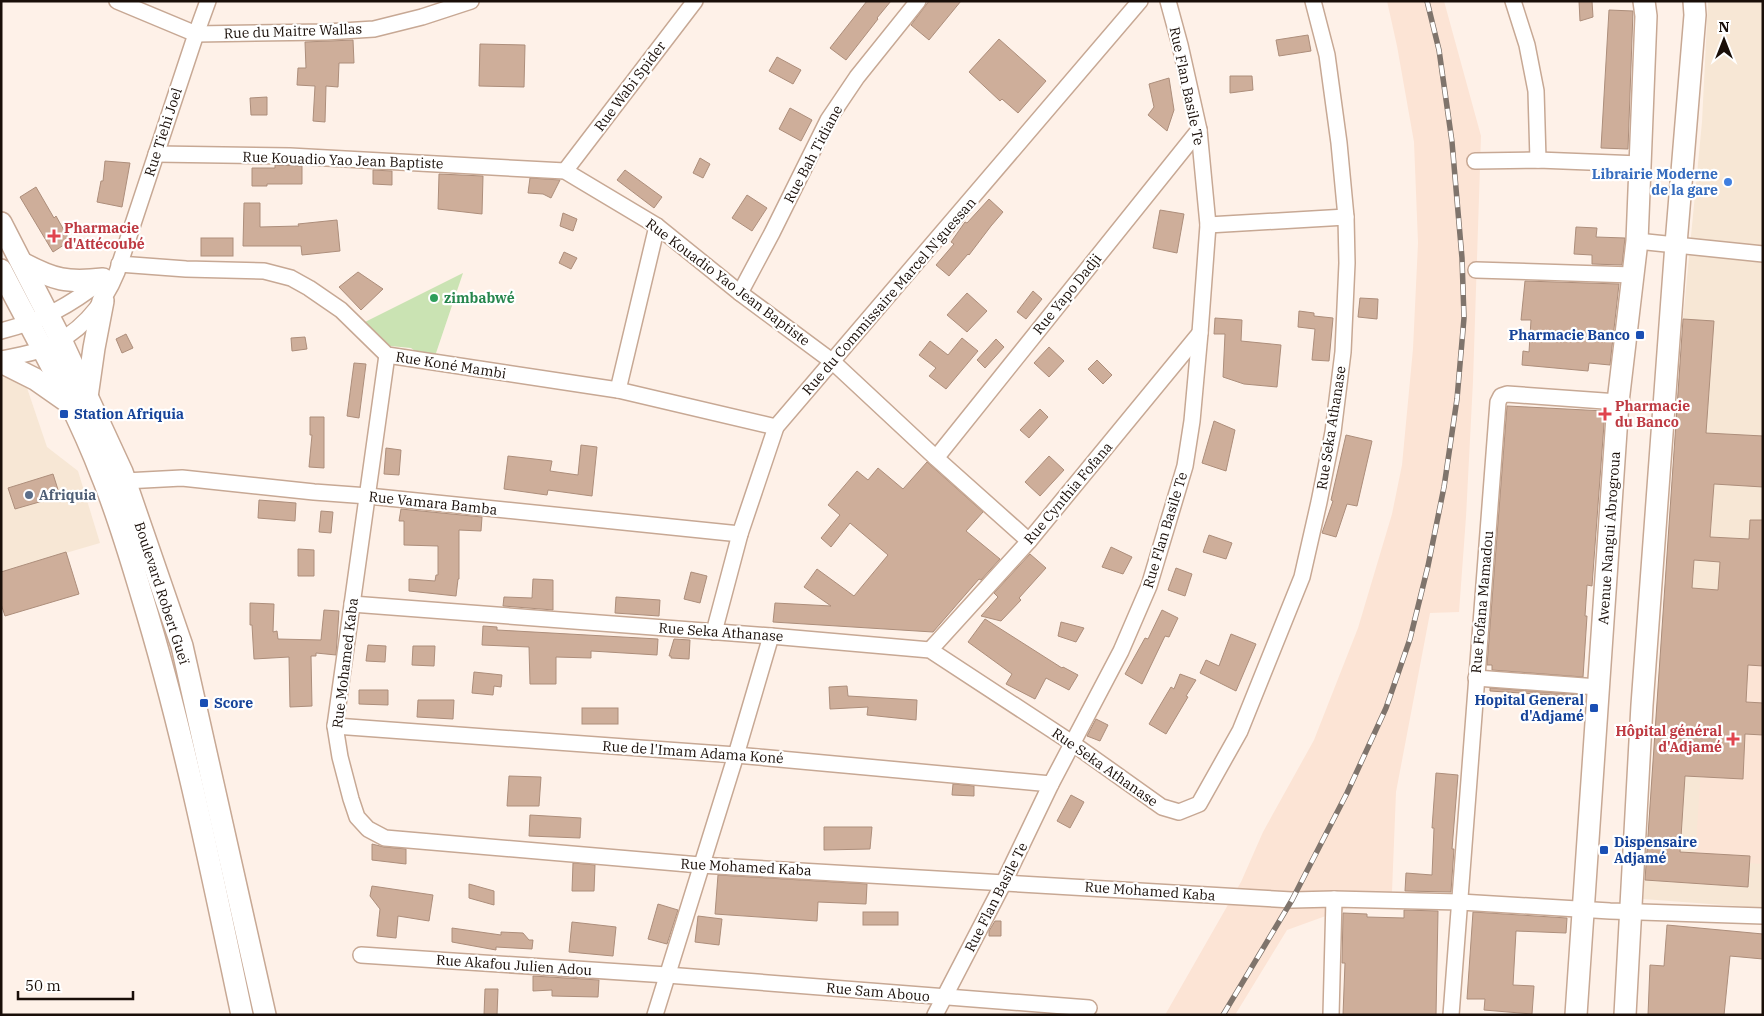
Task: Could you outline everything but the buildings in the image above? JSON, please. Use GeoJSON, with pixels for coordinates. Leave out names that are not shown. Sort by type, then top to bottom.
{"type":"FeatureCollection","features":[{"type":"Feature","properties":{"kind":"street","name":"Rue du Maitre Wallas"},"geometry":{"type":"LineString","coordinates":[[117,1],[196,34],[326,32],[374,29],[422,17],[472,1]]}},
{"type":"Feature","properties":{"kind":"street","name":"Rue Tiehi Joel"},"geometry":{"type":"LineString","coordinates":[[1,361],[41,349],[61,340],[84,322],[103,301],[114,281],[208,1]]}},
{"type":"Feature","properties":{"kind":"street","name":"Rue Wabi Spider"},"geometry":{"type":"LineString","coordinates":[[565,171],[695,1]]}},
{"type":"Feature","properties":{"kind":"street","name":"Rue Bah Tidiane"},"geometry":{"type":"LineString","coordinates":[[740,293],[828,120],[918,1]]}},
{"type":"Feature","properties":{"kind":"street","name":"Rue du Commissaire Marcel N'guessan"},"geometry":{"type":"LineString","coordinates":[[714,632],[740,534],[776,427],[1140,1]]}},
{"type":"Feature","properties":{"kind":"street","name":"Rue Flan Basile Te"},"geometry":{"type":"LineString","coordinates":[[935,1015],[1004,882],[1051,784],[1121,651],[1149,586],[1162,548],[1185,466],[1192,421],[1208,225],[1199,130],[1168,1]]}},
{"type":"Feature","properties":{"kind":"street","name":"Rue Seka Athanase"},"geometry":{"type":"LineString","coordinates":[[352,604],[930,650],[1072,743],[1162,807],[1179,812],[1199,804],[1240,731],[1302,577],[1333,432],[1343,352],[1347,263],[1346,217],[1339,143],[1327,55],[1313,1]]}},
{"type":"Feature","properties":{"kind":"street"},"geometry":{"type":"LineString","coordinates":[[1513,1],[1527,45],[1536,91],[1538,160]]}},
{"type":"Feature","properties":{"kind":"street","name":"Avenue Nangui Abrogroua"},"geometry":{"type":"LineString","coordinates":[[1576,1015],[1618,402],[1637,241],[1646,16],[1644,1]]}},
{"type":"Feature","properties":{"kind":"street"},"geometry":{"type":"LineString","coordinates":[[1625,1015],[1642,705],[1676,244],[1693,43],[1694,1]]}},
{"type":"Feature","properties":{"kind":"street","name":"Rue Yapo Dadji"},"geometry":{"type":"LineString","coordinates":[[936,458],[1199,130]]}},
{"type":"Feature","properties":{"kind":"street","name":"Rue Kouadio Yao Jean Baptiste"},"geometry":{"type":"LineString","coordinates":[[156,154],[290,156],[565,171],[657,226],[740,293],[833,362],[1029,541]]}},
{"type":"Feature","properties":{"kind":"street"},"geometry":{"type":"LineString","coordinates":[[1475,161],[1538,160],[1640,164]]}},
{"type":"Feature","properties":{"kind":"street"},"geometry":{"type":"LineString","coordinates":[[1208,225],[1346,217]]}},
{"type":"Feature","properties":{"kind":"street","name":"Boulevard Robert Gueï"},"geometry":{"type":"LineString","coordinates":[[1,223],[61,340],[158,649],[188,763],[242,1015]]}},
{"type":"Feature","properties":{"kind":"street"},"geometry":{"type":"LineString","coordinates":[[618,390],[657,226]]}},
{"type":"Feature","properties":{"kind":"street"},"geometry":{"type":"LineString","coordinates":[[1637,241],[1763,254]]}},
{"type":"Feature","properties":{"kind":"street"},"geometry":{"type":"LineString","coordinates":[[22,263],[54,278],[82,281],[103,279]]}},
{"type":"Feature","properties":{"kind":"street"},"geometry":{"type":"LineString","coordinates":[[1,331],[49,316],[82,296],[119,264]]}},
{"type":"Feature","properties":{"kind":"street","name":"Rue Koné Mambi"},"geometry":{"type":"LineString","coordinates":[[119,264],[186,269],[264,271],[291,278],[309,288],[341,310],[387,355],[618,390],[776,427]]}},
{"type":"Feature","properties":{"kind":"street","name":"Boulevard Robert Gueï"},"geometry":{"type":"LineString","coordinates":[[1,270],[41,349],[79,401],[125,481],[182,646],[266,1015]]}},
{"type":"Feature","properties":{"kind":"street"},"geometry":{"type":"LineString","coordinates":[[1476,270],[1633,274]]}},
{"type":"Feature","properties":{"kind":"street"},"geometry":{"type":"LineString","coordinates":[[1,361],[53,390],[79,401],[94,348],[103,301]]}},
{"type":"Feature","properties":{"kind":"street","name":"Rue Cynthia Fofana"},"geometry":{"type":"LineString","coordinates":[[930,650],[1029,541],[1200,332]]}},
{"type":"Feature","properties":{"kind":"street","name":"Rue Mohamed Kaba"},"geometry":{"type":"LineString","coordinates":[[387,355],[335,726],[340,757],[357,817],[368,829],[385,838],[700,865],[1292,900],[1460,902],[1610,911],[1763,916]]}},
{"type":"Feature","properties":{"kind":"street","name":"Rue Fofana Mamadou"},"geometry":{"type":"LineString","coordinates":[[1451,1015],[1498,402],[1502,396],[1507,394],[1618,402]]}},
{"type":"Feature","properties":{"kind":"street","name":"Rue Vamara Bamba"},"geometry":{"type":"LineString","coordinates":[[125,481],[182,478],[740,534]]}},
{"type":"Feature","properties":{"kind":"street"},"geometry":{"type":"LineString","coordinates":[[655,1015],[771,636]]}},
{"type":"Feature","properties":{"kind":"street"},"geometry":{"type":"LineString","coordinates":[[1476,678],[1598,687]]}},
{"type":"Feature","properties":{"kind":"street","name":"Rue de l'Imam Adama Koné"},"geometry":{"type":"LineString","coordinates":[[335,726],[736,755],[1051,784]]}},
{"type":"Feature","properties":{"kind":"street"},"geometry":{"type":"LineString","coordinates":[[1331,1015],[1334,899]]}},
{"type":"Feature","properties":{"kind":"street","name":"Rue Akafou Julien Adou"},"geometry":{"type":"LineString","coordinates":[[361,955],[667,974]]}},
{"type":"Feature","properties":{"kind":"street","name":"Rue Sam Abouo"},"geometry":{"type":"LineString","coordinates":[[667,974],[1088,1008]]}},
{"type":"Feature","properties":{"kind":"shaded area"},"geometry":{"type":"Polygon","coordinates":[[[1387,1],[1444,1],[1481,136],[1473,381],[1459,612],[1430,613],[1396,792],[1392,892],[1287,930],[1235,1015],[1165,1015],[1241,882],[1263,832],[1314,740],[1358,628],[1392,514],[1402,465],[1413,349],[1418,243],[1414,142],[1387,1]]]}},
{"type":"Feature","properties":{"kind":"shaded area"},"geometry":{"type":"Polygon","coordinates":[[[1708,1],[1763,1],[1763,908],[1643,899],[1683,319],[1702,122],[1708,1]]]}},
{"type":"Feature","properties":{"kind":"shaded area"},"geometry":{"type":"Polygon","coordinates":[[[1,377],[25,382],[47,447],[78,471],[100,543],[1,572],[1,377]]]}},
{"type":"Feature","properties":{"kind":"shaded area","name":"Hôpital général d'Adjamé"},"geometry":{"type":"Polygon","coordinates":[[[1711,614],[1763,618],[1763,864],[1695,860],[1711,614]]]}},
{"type":"Feature","properties":{"kind":"green space","name":"zimbabwé"},"geometry":{"type":"Polygon","coordinates":[[[463,273],[435,356],[431,362],[411,348],[390,346],[365,322],[463,273]]]}},
{"type":"Feature","properties":{"kind":"railway"},"geometry":{"type":"LineString","coordinates":[[1223,1015],[1292,900],[1347,793],[1386,708],[1410,639],[1428,566],[1444,487],[1457,399],[1464,318],[1462,258],[1452,142],[1439,50],[1427,1]]}},
{"type":"Feature","properties":{"kind":"place","name":"Librairie Moderne de la gare"},"geometry":{"type":"Point","coordinates":[1728,182]}},
{"type":"Feature","properties":{"kind":"place","name":"Pharmacie d'Attécoubé"},"geometry":{"type":"Point","coordinates":[54,236]}},
{"type":"Feature","properties":{"kind":"place","name":"zimbabwé"},"geometry":{"type":"Point","coordinates":[434,298]}},
{"type":"Feature","properties":{"kind":"place","name":"Pharmacie Banco"},"geometry":{"type":"Point","coordinates":[1640,335]}},
{"type":"Feature","properties":{"kind":"place","name":"Station Afriquia"},"geometry":{"type":"Point","coordinates":[64,414]}},
{"type":"Feature","properties":{"kind":"place","name":"Pharmacie du Banco"},"geometry":{"type":"Point","coordinates":[1605,414]}},
{"type":"Feature","properties":{"kind":"place","name":"Afriquia"},"geometry":{"type":"Point","coordinates":[29,495]}},
{"type":"Feature","properties":{"kind":"place","name":"Score"},"geometry":{"type":"Point","coordinates":[204,703]}},
{"type":"Feature","properties":{"kind":"place","name":"Hopital General d'Adjamé"},"geometry":{"type":"Point","coordinates":[1594,708]}},
{"type":"Feature","properties":{"kind":"place","name":"Hôpital général d'Adjamé"},"geometry":{"type":"Point","coordinates":[1733,739]}},
{"type":"Feature","properties":{"kind":"place","name":"Dispensaire Adjamé"},"geometry":{"type":"Point","coordinates":[1604,850]}}]}
